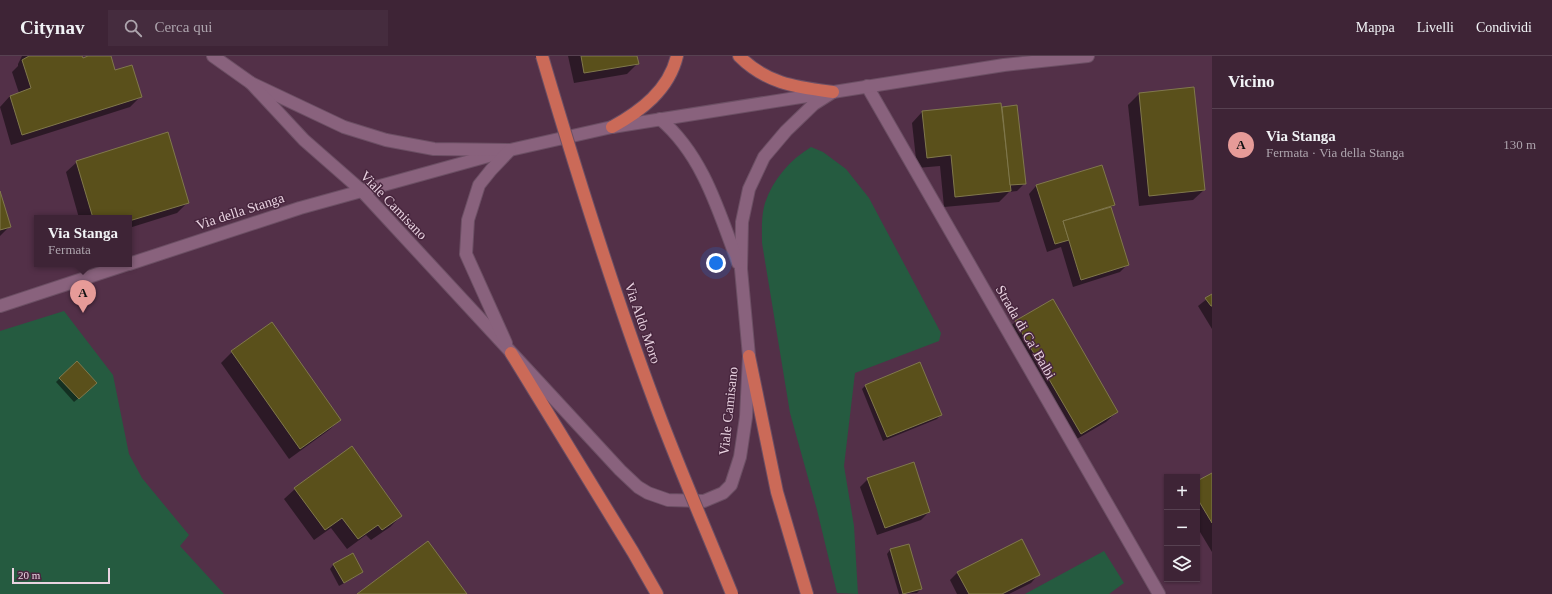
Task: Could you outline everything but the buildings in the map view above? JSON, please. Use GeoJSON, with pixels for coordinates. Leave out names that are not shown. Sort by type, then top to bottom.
{"type":"FeatureCollection","features":[{"type":"Feature","properties":{"kind":"main road","name":"Viale Camisano"},"geometry":{"type":"LineString","coordinates":[[213,56],[251,82],[344,127],[386,140],[434,149],[510,150],[612,127],[833,92]]}},
{"type":"Feature","properties":{"kind":"main road","name":"Via Aldo Moro"},"geometry":{"type":"LineString","coordinates":[[542,56],[576,173],[603,256],[653,399],[732,594]]}},
{"type":"Feature","properties":{"kind":"main road"},"geometry":{"type":"LineString","coordinates":[[612,127],[643,108],[658,92],[674,68],[677,56]]}},
{"type":"Feature","properties":{"kind":"main road"},"geometry":{"type":"LineString","coordinates":[[739,56],[754,70],[786,84],[833,92],[1004,60],[1088,56]]}},
{"type":"Feature","properties":{"kind":"main road","name":"Viale Camisano"},"geometry":{"type":"LineString","coordinates":[[251,82],[304,140],[362,190],[511,353],[620,470],[638,487],[648,493],[668,500],[704,502],[723,493],[731,485],[740,457],[746,417],[749,356],[741,270],[742,222],[749,189],[764,157],[786,131],[814,104],[833,92]]}},
{"type":"Feature","properties":{"kind":"main road","name":"Strada di Ca' Balbi"},"geometry":{"type":"LineString","coordinates":[[867,86],[1159,594]]}},
{"type":"Feature","properties":{"kind":"main road","name":"Viale Camisano"},"geometry":{"type":"LineString","coordinates":[[660,120],[672,129],[690,152],[717,206],[741,270]]}},
{"type":"Feature","properties":{"kind":"main road","name":"Viale Camisano"},"geometry":{"type":"LineString","coordinates":[[510,150],[491,170],[480,185],[468,220],[466,254],[511,353]]}},
{"type":"Feature","properties":{"kind":"main road","name":"Via della Stanga"},"geometry":{"type":"LineString","coordinates":[[132,263],[362,190],[510,150]]}},
{"type":"Feature","properties":{"kind":"main road","name":"Via della Stanga"},"geometry":{"type":"LineString","coordinates":[[0,306],[120,267]]}},
{"type":"Feature","properties":{"kind":"main road"},"geometry":{"type":"LineString","coordinates":[[511,353],[633,552],[657,594]]}},
{"type":"Feature","properties":{"kind":"main road"},"geometry":{"type":"LineString","coordinates":[[749,356],[777,492],[807,594]]}},
{"type":"Feature","properties":{"kind":"green space"},"geometry":{"type":"Polygon","coordinates":[[[811,147],[823,152],[846,169],[869,198],[941,333],[939,341],[855,373],[844,466],[854,526],[858,594],[837,593],[817,510],[790,413],[762,243],[763,213],[768,194],[789,164],[811,147]]]}},
{"type":"Feature","properties":{"kind":"green space"},"geometry":{"type":"Polygon","coordinates":[[[64,311],[113,375],[129,454],[142,478],[189,535],[180,546],[224,594],[0,594],[0,331],[64,311]]]}},
{"type":"Feature","properties":{"kind":"green space"},"geometry":{"type":"Polygon","coordinates":[[[1104,551],[1124,583],[1109,594],[1025,594],[1104,551]]]}},
{"type":"Feature","properties":{"kind":"place","name":"Via Stanga"},"geometry":{"type":"Point","coordinates":[83,313]}}]}
